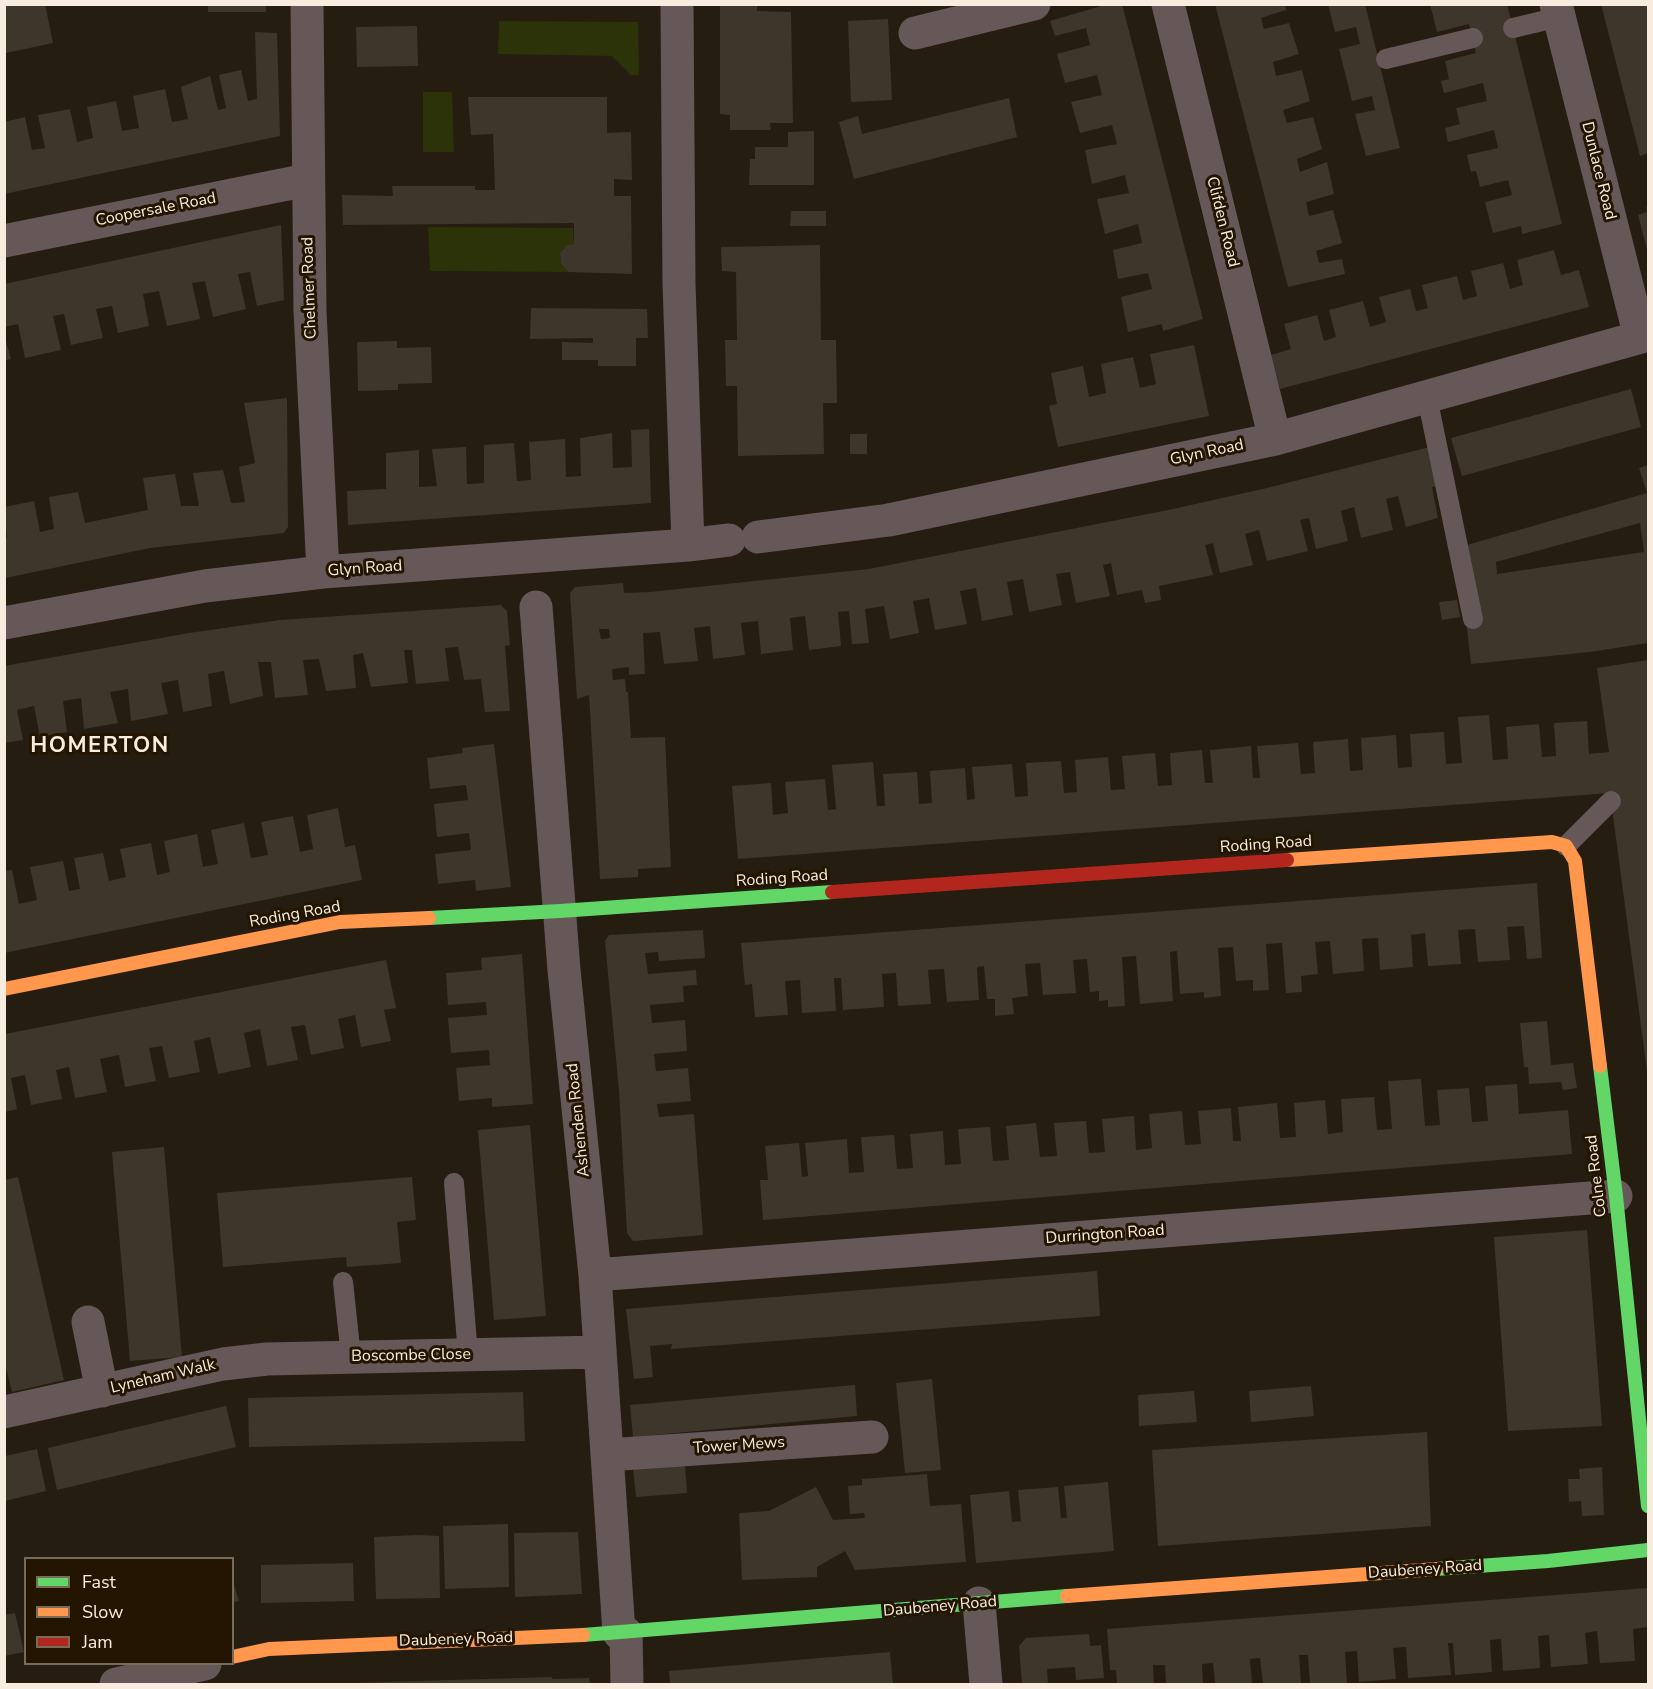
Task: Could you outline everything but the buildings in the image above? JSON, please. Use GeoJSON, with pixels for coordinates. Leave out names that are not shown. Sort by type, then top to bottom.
{"type":"FeatureCollection","features":[{"type":"Feature","properties":{"kind":"street","name":"Chelmer Road"},"geometry":{"type":"LineString","coordinates":[[307,4],[310,311],[322,572]]}},
{"type":"Feature","properties":{"kind":"street"},"geometry":{"type":"LineString","coordinates":[[676,4],[680,284],[688,545]]}},
{"type":"Feature","properties":{"kind":"street"},"geometry":{"type":"LineString","coordinates":[[915,33],[1034,4]]}},
{"type":"Feature","properties":{"kind":"street","name":"Clifden Road"},"geometry":{"type":"LineString","coordinates":[[1168,4],[1275,439]]}},
{"type":"Feature","properties":{"kind":"street","name":"Dunlace Road"},"geometry":{"type":"LineString","coordinates":[[1557,10],[1644,336]]}},
{"type":"Feature","properties":{"kind":"street","name":"Coopersale Road"},"geometry":{"type":"LineString","coordinates":[[4,241],[308,180]]}},
{"type":"Feature","properties":{"kind":"street","name":"Glyn Road"},"geometry":{"type":"LineString","coordinates":[[4,623],[205,586],[322,572],[688,545],[889,520],[1275,439],[1644,336]]}},
{"type":"Feature","properties":{"kind":"street","name":"Ashenden Road"},"geometry":{"type":"LineString","coordinates":[[537,607],[564,970],[595,1275],[607,1455],[627,1684]]}},
{"type":"Feature","properties":{"kind":"street","name":"Roding Road"},"geometry":{"type":"LineString","coordinates":[[4,989],[340,922],[560,911],[1529,843],[1552,842],[1566,846]]}},
{"type":"Feature","properties":{"kind":"street","name":"Colne Road"},"geometry":{"type":"LineString","coordinates":[[1566,846],[1575,861],[1616,1196],[1648,1506]]}},
{"type":"Feature","properties":{"kind":"street","name":"Durrington Road"},"geometry":{"type":"LineString","coordinates":[[595,1275],[1616,1196]]}},
{"type":"Feature","properties":{"kind":"street","name":"Lyneham Walk"},"geometry":{"type":"LineString","coordinates":[[88,1322],[102,1391]]}},
{"type":"Feature","properties":{"kind":"street","name":"Boscombe Close"},"geometry":{"type":"LineString","coordinates":[[223,1364],[267,1359],[600,1352]]}},
{"type":"Feature","properties":{"kind":"street","name":"Lyneham Walk"},"geometry":{"type":"LineString","coordinates":[[4,1412],[223,1364]]}},
{"type":"Feature","properties":{"kind":"street","name":"Tower Mews"},"geometry":{"type":"LineString","coordinates":[[607,1455],[872,1437]]}},
{"type":"Feature","properties":{"kind":"street","name":"Daubeney Road"},"geometry":{"type":"LineString","coordinates":[[234,1657],[269,1648],[622,1633],[979,1603],[1537,1562],[1648,1550]]}},
{"type":"Feature","properties":{"kind":"street"},"geometry":{"type":"LineString","coordinates":[[979,1603],[986,1684]]}},
{"type":"Feature","properties":{"kind":"street"},"geometry":{"type":"LineString","coordinates":[[116,1684],[201,1665]]}},
{"type":"Feature","properties":{"kind":"lane"},"geometry":{"type":"LineString","coordinates":[[1513,28],[1557,10]]}},
{"type":"Feature","properties":{"kind":"lane"},"geometry":{"type":"LineString","coordinates":[[1386,59],[1473,38]]}},
{"type":"Feature","properties":{"kind":"lane"},"geometry":{"type":"LineString","coordinates":[[1427,397],[1473,619]]}},
{"type":"Feature","properties":{"kind":"lane"},"geometry":{"type":"LineString","coordinates":[[1566,846],[1611,801]]}},
{"type":"Feature","properties":{"kind":"lane"},"geometry":{"type":"LineString","coordinates":[[454,1183],[468,1355]]}},
{"type":"Feature","properties":{"kind":"lane"},"geometry":{"type":"LineString","coordinates":[[343,1282],[351,1357]]}},
{"type":"Feature","properties":{"kind":"green space"},"geometry":{"type":"Polygon","coordinates":[[[499,21],[638,22],[639,75],[631,75],[612,56],[498,54],[499,21]]]}},
{"type":"Feature","properties":{"kind":"green space"},"geometry":{"type":"Polygon","coordinates":[[[423,92],[452,92],[454,152],[423,152],[423,92]]]}},
{"type":"Feature","properties":{"kind":"green space"},"geometry":{"type":"Polygon","coordinates":[[[428,227],[573,228],[574,244],[567,245],[560,253],[561,264],[568,272],[430,271],[428,227]]]}},
{"type":"Feature","properties":{"kind":"traffic: fast"},"geometry":{"type":"LineString","coordinates":[[429,918],[832,892]]}},
{"type":"Feature","properties":{"kind":"traffic: fast"},"geometry":{"type":"LineString","coordinates":[[1600,1066],[1616,1196],[1648,1506]]}},
{"type":"Feature","properties":{"kind":"traffic: fast"},"geometry":{"type":"LineString","coordinates":[[1436,1569],[1548,1561],[1648,1550]]}},
{"type":"Feature","properties":{"kind":"traffic: fast"},"geometry":{"type":"LineString","coordinates":[[583,1635],[1067,1596]]}},
{"type":"Feature","properties":{"kind":"traffic: slow"},"geometry":{"type":"LineString","coordinates":[[1287,860],[1552,842],[1566,846],[1575,861],[1600,1066]]}},
{"type":"Feature","properties":{"kind":"traffic: slow"},"geometry":{"type":"LineString","coordinates":[[4,989],[340,922],[429,918]]}},
{"type":"Feature","properties":{"kind":"traffic: slow"},"geometry":{"type":"LineString","coordinates":[[1067,1596],[1436,1569]]}},
{"type":"Feature","properties":{"kind":"traffic: slow"},"geometry":{"type":"LineString","coordinates":[[234,1657],[269,1649],[583,1635]]}},
{"type":"Feature","properties":{"kind":"traffic: jam"},"geometry":{"type":"LineString","coordinates":[[832,892],[1287,860]]}},
{"type":"Feature","properties":{"kind":"district","name":"HOMERTON"},"geometry":{"type":"Point","coordinates":[100,747]}}]}
